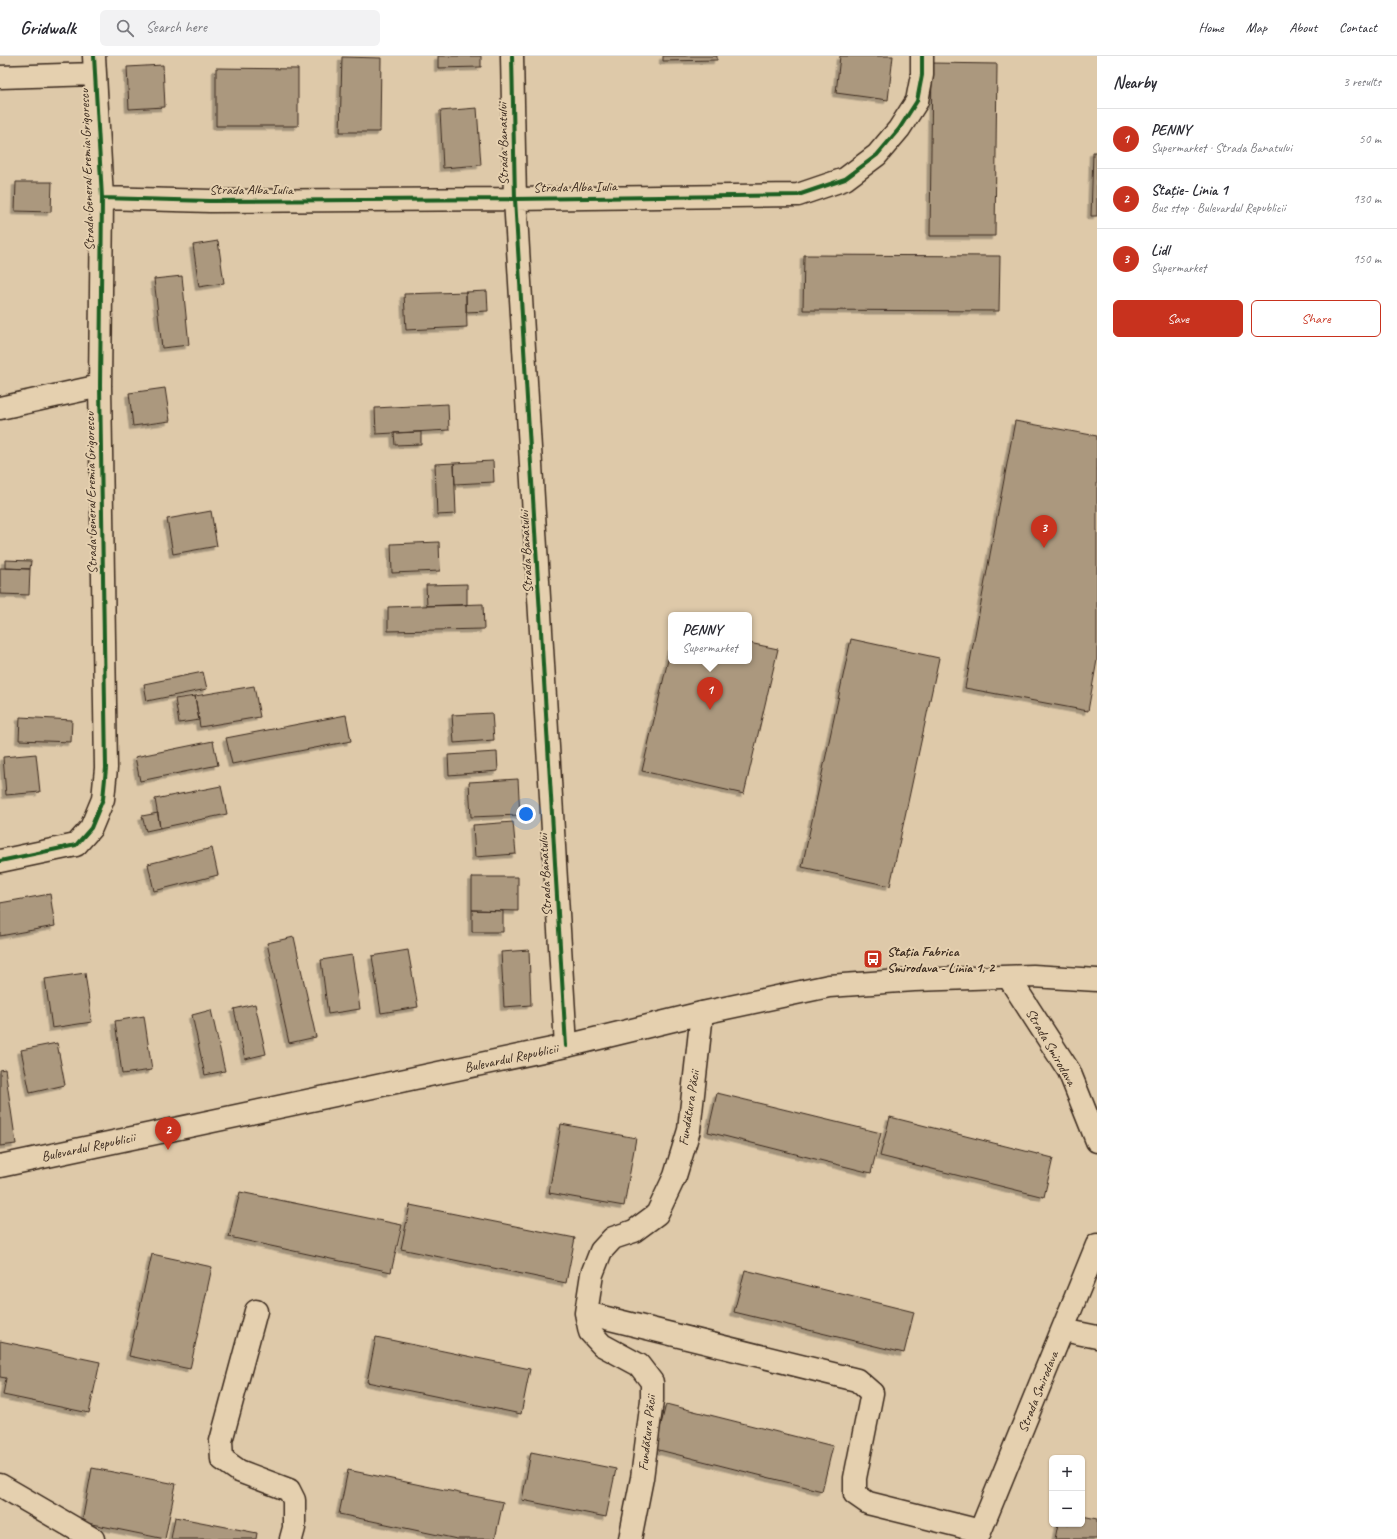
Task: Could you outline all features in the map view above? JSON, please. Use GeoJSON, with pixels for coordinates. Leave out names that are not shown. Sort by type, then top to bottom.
{"type":"FeatureCollection","features":[{"type":"Feature","properties":{"kind":"street","name":"Strada Banatului"},"geometry":{"type":"LineString","coordinates":[[512,56],[515,199],[566,1046]]}},
{"type":"Feature","properties":{"kind":"street","name":"Strada Alba Iulia"},"geometry":{"type":"LineString","coordinates":[[102,198],[210,201],[798,195],[845,178],[877,155],[899,129],[917,101],[922,75],[922,56]]}},
{"type":"Feature","properties":{"kind":"street"},"geometry":{"type":"LineString","coordinates":[[0,77],[94,65]]}},
{"type":"Feature","properties":{"kind":"street","name":"Strada General Eremia Grigorescu"},"geometry":{"type":"LineString","coordinates":[[0,861],[76,845],[91,828],[103,799],[106,768],[100,386],[102,198],[94,65]]}},
{"type":"Feature","properties":{"kind":"street"},"geometry":{"type":"LineString","coordinates":[[0,408],[100,386]]}},
{"type":"Feature","properties":{"kind":"street","name":"Bulevardul Republicii"},"geometry":{"type":"LineString","coordinates":[[0,1166],[566,1046],[829,986],[914,980],[1033,976],[1097,980]]}},
{"type":"Feature","properties":{"kind":"street","name":"Strada Smirodava"},"geometry":{"type":"LineString","coordinates":[[1009,978],[1069,1071],[1097,1141]]}},
{"type":"Feature","properties":{"kind":"street","name":"Fundătura Păcii"},"geometry":{"type":"LineString","coordinates":[[630,1539],[643,1471],[652,1400],[652,1382],[639,1365],[602,1345],[590,1332],[586,1314],[592,1274],[602,1252],[613,1238],[634,1231],[657,1214],[675,1176],[689,1130],[702,1014]]}},
{"type":"Feature","properties":{"kind":"street","name":"Strada Smirodava"},"geometry":{"type":"LineString","coordinates":[[979,1535],[1097,1245]]}},
{"type":"Feature","properties":{"kind":"street"},"geometry":{"type":"LineString","coordinates":[[256,1311],[221,1441],[222,1459],[239,1471],[288,1490],[294,1500],[294,1528],[291,1539]]}},
{"type":"Feature","properties":{"kind":"street"},"geometry":{"type":"LineString","coordinates":[[586,1314],[857,1380],[872,1393],[855,1478],[855,1494],[868,1502],[979,1535]]}},
{"type":"Feature","properties":{"kind":"street"},"geometry":{"type":"LineString","coordinates":[[1063,1330],[1097,1337]]}},
{"type":"Feature","properties":{"kind":"street"},"geometry":{"type":"LineString","coordinates":[[0,1485],[93,1539]]}},
{"type":"Feature","properties":{"kind":"building"},"geometry":{"type":"Polygon","coordinates":[[[438,56],[481,56],[481,67],[438,68],[438,56]]]}},
{"type":"Feature","properties":{"kind":"building"},"geometry":{"type":"Polygon","coordinates":[[[663,56],[717,56],[717,60],[663,61],[663,56]]]}},
{"type":"Feature","properties":{"kind":"building"},"geometry":{"type":"Polygon","coordinates":[[[840,56],[893,56],[888,100],[836,93],[840,56]]]}},
{"type":"Feature","properties":{"kind":"building"},"geometry":{"type":"Polygon","coordinates":[[[342,57],[381,58],[380,132],[340,132],[342,57]]]}},
{"type":"Feature","properties":{"kind":"building"},"geometry":{"type":"Polygon","coordinates":[[[932,63],[997,64],[995,236],[930,236],[932,63]]]}},
{"type":"Feature","properties":{"kind":"building"},"geometry":{"type":"Polygon","coordinates":[[[163,65],[165,107],[129,109],[127,67],[163,65]]]}},
{"type":"Feature","properties":{"kind":"building"},"geometry":{"type":"Polygon","coordinates":[[[216,68],[298,69],[298,126],[216,126],[216,68]]]}},
{"type":"Feature","properties":{"kind":"building"},"geometry":{"type":"Polygon","coordinates":[[[477,108],[481,165],[443,168],[440,111],[477,108]]]}},
{"type":"Feature","properties":{"kind":"building"},"geometry":{"type":"Polygon","coordinates":[[[1093,152],[1097,152],[1097,216],[1091,216],[1093,152]]]}},
{"type":"Feature","properties":{"kind":"building"},"geometry":{"type":"Polygon","coordinates":[[[16,182],[52,182],[51,212],[15,211],[16,182]]]}},
{"type":"Feature","properties":{"kind":"building"},"geometry":{"type":"Polygon","coordinates":[[[218,241],[224,283],[199,287],[193,245],[218,241]]]}},
{"type":"Feature","properties":{"kind":"building"},"geometry":{"type":"Polygon","coordinates":[[[804,255],[1000,256],[999,311],[803,310],[804,255]]]}},
{"type":"Feature","properties":{"kind":"building"},"geometry":{"type":"Polygon","coordinates":[[[182,276],[189,345],[162,348],[154,279],[182,276]]]}},
{"type":"Feature","properties":{"kind":"building"},"geometry":{"type":"Polygon","coordinates":[[[487,291],[488,311],[466,312],[466,292],[487,291]]]}},
{"type":"Feature","properties":{"kind":"building"},"geometry":{"type":"Polygon","coordinates":[[[466,292],[467,327],[406,330],[404,294],[466,292]]]}},
{"type":"Feature","properties":{"kind":"building"},"geometry":{"type":"Polygon","coordinates":[[[165,388],[170,421],[133,426],[129,393],[165,388]]]}},
{"type":"Feature","properties":{"kind":"building"},"geometry":{"type":"Polygon","coordinates":[[[448,404],[449,430],[376,434],[375,408],[448,404]]]}},
{"type":"Feature","properties":{"kind":"building"},"geometry":{"type":"Polygon","coordinates":[[[1015,421],[1097,436],[1097,660],[1088,711],[965,688],[1015,421]]]}},
{"type":"Feature","properties":{"kind":"building"},"geometry":{"type":"Polygon","coordinates":[[[421,432],[421,444],[395,445],[394,433],[421,432]]]}},
{"type":"Feature","properties":{"kind":"building"},"geometry":{"type":"Polygon","coordinates":[[[493,461],[494,482],[455,484],[454,463],[493,461]]]}},
{"type":"Feature","properties":{"kind":"building"},"geometry":{"type":"Polygon","coordinates":[[[454,463],[456,514],[437,515],[435,464],[454,463]]]}},
{"type":"Feature","properties":{"kind":"building"},"geometry":{"type":"Polygon","coordinates":[[[211,511],[217,546],[173,554],[167,519],[211,511]]]}},
{"type":"Feature","properties":{"kind":"building"},"geometry":{"type":"Polygon","coordinates":[[[439,542],[440,571],[392,573],[391,544],[439,542]]]}},
{"type":"Feature","properties":{"kind":"building"},"geometry":{"type":"Polygon","coordinates":[[[5,560],[31,561],[30,569],[5,568],[5,560]]]}},
{"type":"Feature","properties":{"kind":"building"},"geometry":{"type":"Polygon","coordinates":[[[0,568],[30,569],[29,595],[0,594],[0,568]]]}},
{"type":"Feature","properties":{"kind":"building"},"geometry":{"type":"Polygon","coordinates":[[[467,584],[467,605],[427,606],[426,585],[467,584]]]}},
{"type":"Feature","properties":{"kind":"building"},"geometry":{"type":"Polygon","coordinates":[[[483,604],[484,629],[388,631],[388,607],[483,604]]]}},
{"type":"Feature","properties":{"kind":"building"},"geometry":{"type":"Polygon","coordinates":[[[851,639],[939,658],[890,886],[802,867],[851,639]]]}},
{"type":"Feature","properties":{"kind":"building"},"geometry":{"type":"Polygon","coordinates":[[[752,644],[778,649],[744,794],[642,771],[668,660],[668,664],[752,664],[752,644]]]}},
{"type":"Feature","properties":{"kind":"building"},"geometry":{"type":"Polygon","coordinates":[[[203,672],[207,689],[147,701],[144,684],[203,672]]]}},
{"type":"Feature","properties":{"kind":"building"},"geometry":{"type":"Polygon","coordinates":[[[254,686],[260,717],[200,727],[195,696],[254,686]]]}},
{"type":"Feature","properties":{"kind":"building"},"geometry":{"type":"Polygon","coordinates":[[[195,696],[199,720],[179,723],[175,699],[195,696]]]}},
{"type":"Feature","properties":{"kind":"building"},"geometry":{"type":"Polygon","coordinates":[[[492,713],[494,740],[454,743],[452,715],[492,713]]]}},
{"type":"Feature","properties":{"kind":"building"},"geometry":{"type":"Polygon","coordinates":[[[346,715],[351,741],[232,764],[226,738],[346,715]]]}},
{"type":"Feature","properties":{"kind":"building"},"geometry":{"type":"Polygon","coordinates":[[[20,717],[72,720],[71,742],[19,740],[20,717]]]}},
{"type":"Feature","properties":{"kind":"building"},"geometry":{"type":"Polygon","coordinates":[[[213,741],[218,765],[140,781],[135,757],[213,741]]]}},
{"type":"Feature","properties":{"kind":"building"},"geometry":{"type":"Polygon","coordinates":[[[497,752],[498,771],[449,775],[448,755],[497,752]]]}},
{"type":"Feature","properties":{"kind":"building"},"geometry":{"type":"Polygon","coordinates":[[[36,754],[40,792],[6,795],[3,757],[36,754]]]}},
{"type":"Feature","properties":{"kind":"building"},"geometry":{"type":"Polygon","coordinates":[[[518,779],[520,815],[471,817],[469,782],[518,779]]]}},
{"type":"Feature","properties":{"kind":"building"},"geometry":{"type":"Polygon","coordinates":[[[221,786],[227,814],[160,828],[155,799],[221,786]]]}},
{"type":"Feature","properties":{"kind":"building"},"geometry":{"type":"Polygon","coordinates":[[[158,813],[160,828],[146,831],[142,816],[158,813]]]}},
{"type":"Feature","properties":{"kind":"building"},"geometry":{"type":"Polygon","coordinates":[[[513,822],[516,854],[475,857],[473,825],[513,822]]]}},
{"type":"Feature","properties":{"kind":"building"},"geometry":{"type":"Polygon","coordinates":[[[212,848],[218,875],[154,891],[148,864],[212,848]]]}},
{"type":"Feature","properties":{"kind":"building"},"geometry":{"type":"Polygon","coordinates":[[[472,877],[518,877],[518,911],[472,910],[472,877]]]}},
{"type":"Feature","properties":{"kind":"building"},"geometry":{"type":"Polygon","coordinates":[[[50,894],[55,926],[0,936],[0,903],[50,894]]]}},
{"type":"Feature","properties":{"kind":"building"},"geometry":{"type":"Polygon","coordinates":[[[472,910],[503,911],[503,932],[472,932],[472,910]]]}},
{"type":"Feature","properties":{"kind":"building"},"geometry":{"type":"Polygon","coordinates":[[[294,937],[316,1037],[289,1043],[267,943],[294,937]]]}},
{"type":"Feature","properties":{"kind":"building"},"geometry":{"type":"Polygon","coordinates":[[[408,950],[418,1007],[381,1013],[372,956],[408,950]]]}},
{"type":"Feature","properties":{"kind":"building"},"geometry":{"type":"Polygon","coordinates":[[[529,950],[531,1005],[504,1007],[501,952],[529,950]]]}},
{"type":"Feature","properties":{"kind":"building"},"geometry":{"type":"Polygon","coordinates":[[[352,955],[360,1009],[328,1014],[321,960],[352,955]]]}},
{"type":"Feature","properties":{"kind":"building"},"geometry":{"type":"Polygon","coordinates":[[[85,973],[92,1022],[52,1028],[45,979],[85,973]]]}},
{"type":"Feature","properties":{"kind":"building"},"geometry":{"type":"Polygon","coordinates":[[[255,1004],[266,1054],[245,1059],[234,1009],[255,1004]]]}},
{"type":"Feature","properties":{"kind":"building"},"geometry":{"type":"Polygon","coordinates":[[[211,1010],[225,1071],[205,1075],[192,1015],[211,1010]]]}},
{"type":"Feature","properties":{"kind":"building"},"geometry":{"type":"Polygon","coordinates":[[[144,1016],[152,1070],[122,1074],[115,1021],[144,1016]]]}},
{"type":"Feature","properties":{"kind":"building"},"geometry":{"type":"Polygon","coordinates":[[[57,1043],[65,1085],[30,1093],[21,1050],[57,1043]]]}},
{"type":"Feature","properties":{"kind":"building"},"geometry":{"type":"Polygon","coordinates":[[[5,1069],[16,1144],[0,1146],[0,1070],[5,1069]]]}},
{"type":"Feature","properties":{"kind":"building"},"geometry":{"type":"Polygon","coordinates":[[[717,1093],[881,1133],[871,1173],[708,1132],[717,1093]]]}},
{"type":"Feature","properties":{"kind":"building"},"geometry":{"type":"Polygon","coordinates":[[[890,1117],[1053,1158],[1044,1197],[880,1156],[890,1117]]]}},
{"type":"Feature","properties":{"kind":"building"},"geometry":{"type":"Polygon","coordinates":[[[561,1124],[636,1138],[624,1206],[549,1193],[561,1124]]]}},
{"type":"Feature","properties":{"kind":"building"},"geometry":{"type":"Polygon","coordinates":[[[240,1192],[402,1225],[391,1272],[229,1237],[240,1192]]]}},
{"type":"Feature","properties":{"kind":"building"},"geometry":{"type":"Polygon","coordinates":[[[410,1205],[575,1238],[566,1283],[401,1249],[410,1205]]]}},
{"type":"Feature","properties":{"kind":"building"},"geometry":{"type":"Polygon","coordinates":[[[152,1254],[212,1267],[190,1369],[129,1356],[152,1254]]]}},
{"type":"Feature","properties":{"kind":"building"},"geometry":{"type":"Polygon","coordinates":[[[745,1270],[914,1312],[904,1353],[734,1312],[745,1270]]]}},
{"type":"Feature","properties":{"kind":"building"},"geometry":{"type":"Polygon","coordinates":[[[376,1337],[530,1369],[521,1414],[367,1382],[376,1337]]]}},
{"type":"Feature","properties":{"kind":"building"},"geometry":{"type":"Polygon","coordinates":[[[0,1341],[100,1362],[89,1413],[3,1395],[6,1378],[0,1377],[0,1341]]]}},
{"type":"Feature","properties":{"kind":"building"},"geometry":{"type":"Polygon","coordinates":[[[666,1404],[833,1446],[822,1491],[655,1449],[666,1404]]]}},
{"type":"Feature","properties":{"kind":"building"},"geometry":{"type":"Polygon","coordinates":[[[531,1452],[616,1469],[606,1517],[522,1500],[531,1452]]]}},
{"type":"Feature","properties":{"kind":"building"},"geometry":{"type":"Polygon","coordinates":[[[92,1468],[176,1484],[165,1539],[82,1522],[92,1468]]]}},
{"type":"Feature","properties":{"kind":"building"},"geometry":{"type":"Polygon","coordinates":[[[348,1470],[503,1502],[495,1539],[457,1539],[339,1514],[348,1470]]]}},
{"type":"Feature","properties":{"kind":"building"},"geometry":{"type":"Polygon","coordinates":[[[175,1517],[257,1533],[256,1539],[171,1539],[175,1517]]]}},
{"type":"Feature","properties":{"kind":"building"},"geometry":{"type":"Polygon","coordinates":[[[1085,1517],[1097,1519],[1097,1539],[1055,1539],[1057,1527],[1085,1527],[1085,1517]]]}},
{"type":"Feature","properties":{"kind":"cycle path"},"geometry":{"type":"LineString","coordinates":[[0,861],[76,845],[91,828],[103,799],[106,768],[100,386],[102,198],[94,56]]}},
{"type":"Feature","properties":{"kind":"cycle path"},"geometry":{"type":"LineString","coordinates":[[512,56],[515,199],[566,1046]]}},
{"type":"Feature","properties":{"kind":"cycle path"},"geometry":{"type":"LineString","coordinates":[[102,198],[210,201],[798,195],[845,179],[877,155],[899,129],[917,101],[922,75],[922,56]]}},
{"type":"Feature","properties":{"kind":"place","name":"Lidl"},"geometry":{"type":"Point","coordinates":[1044,548]}},
{"type":"Feature","properties":{"kind":"place","name":"PENNY"},"geometry":{"type":"Point","coordinates":[710,710]}},
{"type":"Feature","properties":{"kind":"place","name":"Stația Fabrica Smirodava - Linia 1, 2"},"geometry":{"type":"Point","coordinates":[873,959]}},
{"type":"Feature","properties":{"kind":"place","name":"Stație- Linia 1"},"geometry":{"type":"Point","coordinates":[168,1150]}}]}
